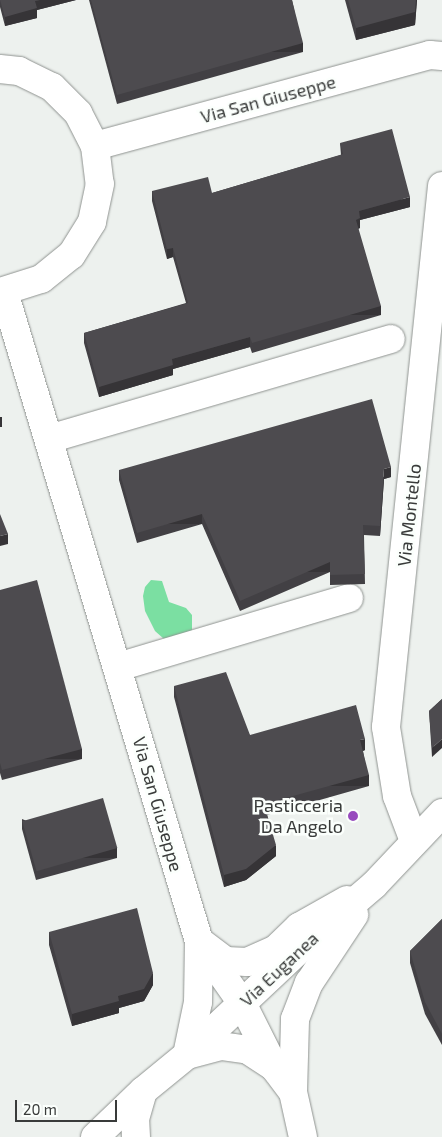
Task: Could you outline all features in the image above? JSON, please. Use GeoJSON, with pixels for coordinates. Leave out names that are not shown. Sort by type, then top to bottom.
{"type":"FeatureCollection","features":[{"type":"Feature","properties":{"kind":"street","name":"Via San Giuseppe"},"geometry":{"type":"LineString","coordinates":[[95,146],[430,55],[442,56]]}},
{"type":"Feature","properties":{"kind":"street","name":"Via San Giuseppe"},"geometry":{"type":"LineString","coordinates":[[0,68],[19,71],[52,87],[78,113],[95,146],[100,184],[92,222],[72,255],[41,279],[2,292],[49,439],[198,941],[198,1002],[187,1055]]}},
{"type":"Feature","properties":{"kind":"street","name":"Via Montello"},"geometry":{"type":"LineString","coordinates":[[414,840],[397,796],[386,727],[442,186]]}},
{"type":"Feature","properties":{"kind":"street"},"geometry":{"type":"LineString","coordinates":[[49,439],[392,339]]}},
{"type":"Feature","properties":{"kind":"street"},"geometry":{"type":"LineString","coordinates":[[118,668],[349,598]]}},
{"type":"Feature","properties":{"kind":"street","name":"Via Euganea"},"geometry":{"type":"LineString","coordinates":[[94,1137],[374,885],[414,840],[442,813]]}},
{"type":"Feature","properties":{"kind":"street","name":"Via Euganea"},"geometry":{"type":"LineString","coordinates":[[293,1092],[295,1019],[309,983],[374,885]]}},
{"type":"Feature","properties":{"kind":"street"},"geometry":{"type":"LineString","coordinates":[[198,941],[226,960],[247,962],[263,957],[299,926],[374,885]]}},
{"type":"Feature","properties":{"kind":"street","name":"Via San Giuseppe"},"geometry":{"type":"LineString","coordinates":[[198,941],[242,1003],[274,1068]]}},
{"type":"Feature","properties":{"kind":"street","name":"Via Euganea"},"geometry":{"type":"LineString","coordinates":[[187,1055],[221,1046],[248,1050],[274,1068],[293,1092],[309,1133]]}},
{"type":"Feature","properties":{"kind":"street"},"geometry":{"type":"LineString","coordinates":[[136,1137],[135,1119],[143,1091]]}},
{"type":"Feature","properties":{"kind":"shaded area"},"geometry":{"type":"Polygon","coordinates":[[[151,580],[162,581],[169,602],[186,608],[192,615],[192,634],[164,639],[155,631],[145,611],[143,596],[145,587],[151,580]]]}},
{"type":"Feature","properties":{"kind":"building"},"geometry":{"type":"Polygon","coordinates":[[[0,0],[40,0],[35,1],[37,8],[5,17],[0,0]]]}},
{"type":"Feature","properties":{"kind":"building"},"geometry":{"type":"Polygon","coordinates":[[[91,0],[292,0],[303,43],[117,95],[91,0]]]}},
{"type":"Feature","properties":{"kind":"building"},"geometry":{"type":"Polygon","coordinates":[[[348,0],[416,0],[415,12],[356,28],[348,0]]]}},
{"type":"Feature","properties":{"kind":"building"},"geometry":{"type":"Polygon","coordinates":[[[392,129],[410,197],[359,211],[360,218],[356,220],[381,306],[252,343],[250,337],[172,359],[173,365],[99,387],[84,333],[188,303],[173,248],[167,249],[152,191],[208,177],[212,193],[343,154],[340,143],[392,129]]]}},
{"type":"Feature","properties":{"kind":"building"},"geometry":{"type":"Polygon","coordinates":[[[372,399],[391,467],[384,469],[380,526],[363,525],[365,574],[330,575],[330,562],[240,601],[202,514],[137,533],[119,470],[372,399]]]}},
{"type":"Feature","properties":{"kind":"building"},"geometry":{"type":"Polygon","coordinates":[[[0,514],[8,534],[0,536],[0,514]]]}},
{"type":"Feature","properties":{"kind":"building"},"geometry":{"type":"Polygon","coordinates":[[[37,580],[82,749],[2,770],[0,763],[0,590],[37,580]]]}},
{"type":"Feature","properties":{"kind":"building"},"geometry":{"type":"Polygon","coordinates":[[[226,672],[250,735],[356,705],[365,739],[360,740],[369,775],[264,804],[276,845],[246,869],[224,875],[174,686],[226,672]]]}},
{"type":"Feature","properties":{"kind":"building"},"geometry":{"type":"Polygon","coordinates":[[[442,699],[442,739],[432,748],[429,711],[442,699]]]}},
{"type":"Feature","properties":{"kind":"building"},"geometry":{"type":"Polygon","coordinates":[[[103,798],[117,848],[37,871],[22,821],[103,798]]]}},
{"type":"Feature","properties":{"kind":"building"},"geometry":{"type":"Polygon","coordinates":[[[137,908],[153,973],[144,989],[118,996],[119,1001],[72,1014],[49,932],[137,908]]]}},
{"type":"Feature","properties":{"kind":"building"},"geometry":{"type":"Polygon","coordinates":[[[442,919],[442,1034],[425,1002],[410,951],[442,919]]]}},
{"type":"Feature","properties":{"kind":"place","name":"Pasticceria Da Angelo"},"geometry":{"type":"Point","coordinates":[353,816]}}]}
